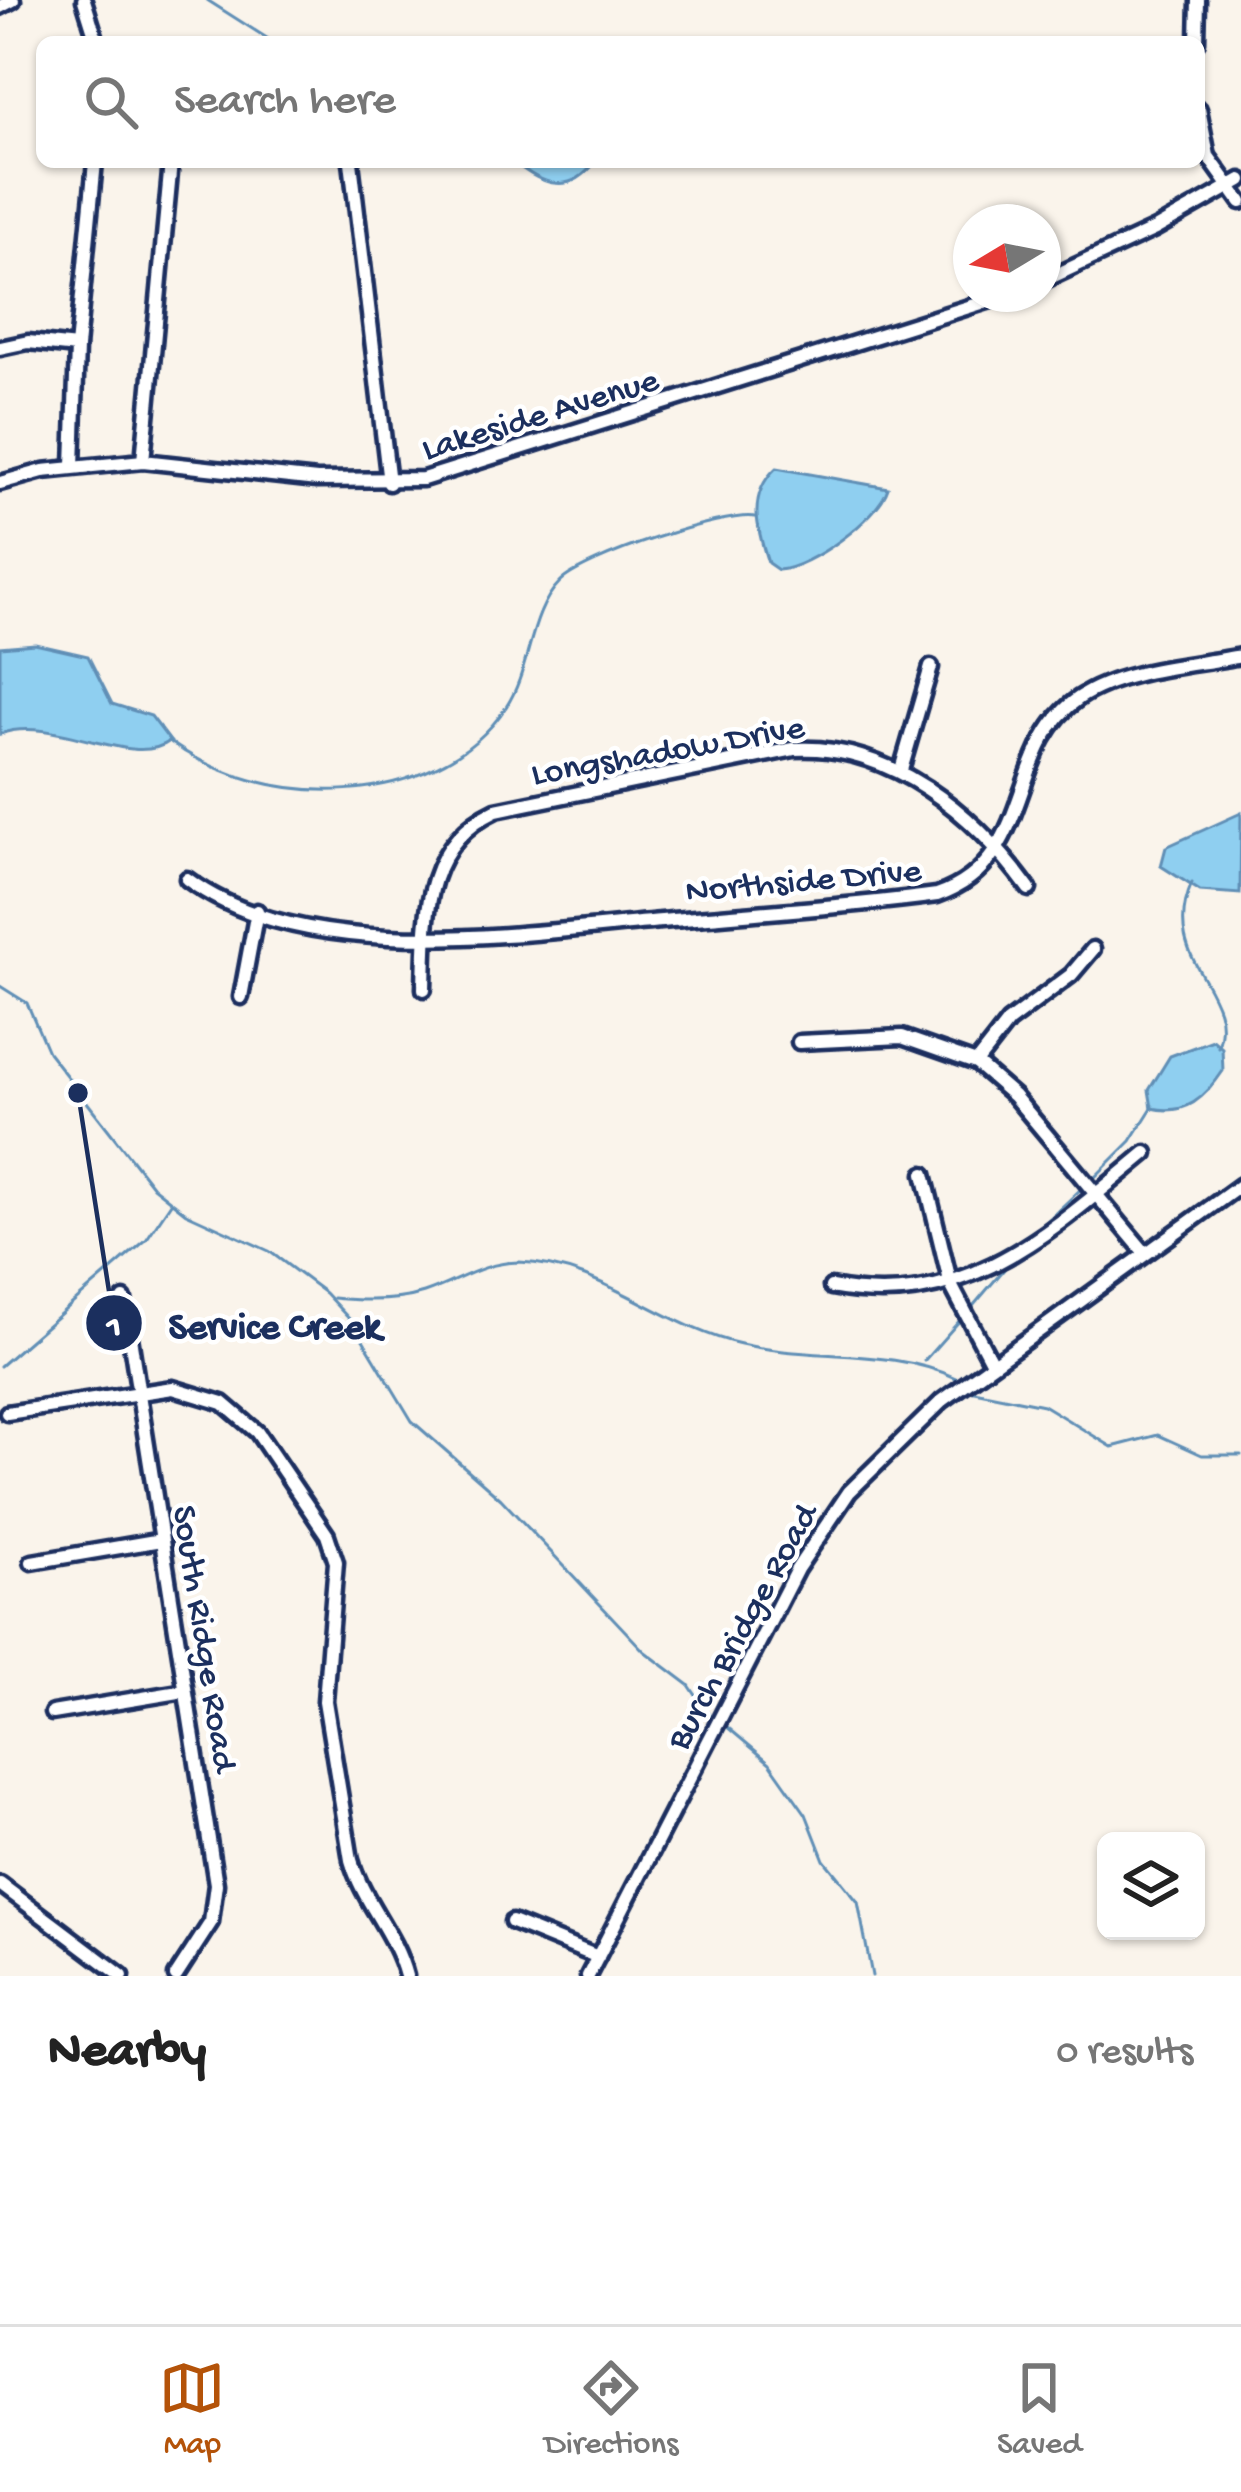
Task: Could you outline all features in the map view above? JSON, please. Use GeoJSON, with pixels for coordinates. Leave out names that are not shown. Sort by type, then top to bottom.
{"type":"FeatureCollection","features":[{"type":"Feature","properties":{"kind":"street"},"geometry":{"type":"LineString","coordinates":[[0,8],[13,0]]}},
{"type":"Feature","properties":{"kind":"street"},"geometry":{"type":"LineString","coordinates":[[84,0],[96,36]]}},
{"type":"Feature","properties":{"kind":"street"},"geometry":{"type":"LineString","coordinates":[[1197,36],[1198,0]]}},
{"type":"Feature","properties":{"kind":"street"},"geometry":{"type":"LineString","coordinates":[[1205,140],[1208,156],[1241,202]]}},
{"type":"Feature","properties":{"kind":"street"},"geometry":{"type":"LineString","coordinates":[[73,466],[76,347],[94,168]]}},
{"type":"Feature","properties":{"kind":"street"},"geometry":{"type":"LineString","coordinates":[[143,461],[170,168]]}},
{"type":"Feature","properties":{"kind":"street"},"geometry":{"type":"LineString","coordinates":[[352,168],[389,483]]}},
{"type":"Feature","properties":{"kind":"street"},"geometry":{"type":"LineString","coordinates":[[1061,272],[1241,180]]}},
{"type":"Feature","properties":{"kind":"street","name":"Lakeside Avenue"},"geometry":{"type":"LineString","coordinates":[[0,483],[73,466],[143,461],[389,483],[476,466],[954,312]]}},
{"type":"Feature","properties":{"kind":"street"},"geometry":{"type":"LineString","coordinates":[[0,347],[28,342],[76,347]]}},
{"type":"Feature","properties":{"kind":"street","name":"Northside Drive"},"geometry":{"type":"LineString","coordinates":[[187,879],[206,893],[257,911],[342,933],[425,938],[938,895],[975,874],[997,850],[1020,805],[1034,758],[1070,705],[1119,681],[1241,656]]}},
{"type":"Feature","properties":{"kind":"street"},"geometry":{"type":"LineString","coordinates":[[901,770],[931,668]]}},
{"type":"Feature","properties":{"kind":"street","name":"Longshadow Drive"},"geometry":{"type":"LineString","coordinates":[[424,989],[432,874],[451,839],[496,809],[794,748],[821,747],[901,770],[997,850],[1029,889]]}},
{"type":"Feature","properties":{"kind":"street"},"geometry":{"type":"LineString","coordinates":[[242,997],[257,911]]}},
{"type":"Feature","properties":{"kind":"street"},"geometry":{"type":"LineString","coordinates":[[976,1064],[1008,1022],[1071,975],[1093,949]]}},
{"type":"Feature","properties":{"kind":"street"},"geometry":{"type":"LineString","coordinates":[[799,1042],[902,1037],[976,1064],[1014,1096],[1056,1152],[1145,1253]]}},
{"type":"Feature","properties":{"kind":"street"},"geometry":{"type":"LineString","coordinates":[[831,1287],[893,1294],[951,1285],[1009,1257],[1146,1153]]}},
{"type":"Feature","properties":{"kind":"street"},"geometry":{"type":"LineString","coordinates":[[924,1174],[951,1285],[992,1363]]}},
{"type":"Feature","properties":{"kind":"street","name":"Burch Bridge Road"},"geometry":{"type":"LineString","coordinates":[[588,1976],[797,1569],[827,1521],[897,1440],[992,1363],[1241,1185]]}},
{"type":"Feature","properties":{"kind":"street","name":"South Ridge Road"},"geometry":{"type":"LineString","coordinates":[[124,1299],[216,1900],[205,1936],[176,1976]]}},
{"type":"Feature","properties":{"kind":"street"},"geometry":{"type":"LineString","coordinates":[[7,1413],[139,1390],[182,1389],[231,1408],[257,1432],[327,1535],[337,1591],[325,1701],[351,1860],[358,1884],[395,1940],[406,1976]]}},
{"type":"Feature","properties":{"kind":"street"},"geometry":{"type":"LineString","coordinates":[[32,1562],[161,1540]]}},
{"type":"Feature","properties":{"kind":"street"},"geometry":{"type":"LineString","coordinates":[[52,1713],[185,1691]]}},
{"type":"Feature","properties":{"kind":"street"},"geometry":{"type":"LineString","coordinates":[[0,1884],[122,1976]]}},
{"type":"Feature","properties":{"kind":"street"},"geometry":{"type":"LineString","coordinates":[[512,1922],[598,1958]]}},
{"type":"Feature","properties":{"kind":"water"},"geometry":{"type":"Polygon","coordinates":[[[523,168],[590,168],[566,183],[536,177],[523,168]]]}},
{"type":"Feature","properties":{"kind":"water"},"geometry":{"type":"Polygon","coordinates":[[[776,468],[888,488],[872,513],[842,540],[807,561],[778,570],[768,563],[757,513],[761,489],[776,468]]]}},
{"type":"Feature","properties":{"kind":"water"},"geometry":{"type":"Polygon","coordinates":[[[35,644],[88,656],[112,704],[151,716],[170,741],[135,749],[44,731],[0,734],[0,647],[35,644]]]}},
{"type":"Feature","properties":{"kind":"water"},"geometry":{"type":"Polygon","coordinates":[[[1241,813],[1240,894],[1200,891],[1161,866],[1166,847],[1241,813]]]}},
{"type":"Feature","properties":{"kind":"water"},"geometry":{"type":"Polygon","coordinates":[[[1213,1040],[1222,1048],[1223,1071],[1209,1089],[1185,1107],[1152,1108],[1149,1090],[1170,1056],[1213,1040]]]}},
{"type":"Feature","properties":{"kind":"waterway"},"geometry":{"type":"LineString","coordinates":[[207,0],[264,36]]}},
{"type":"Feature","properties":{"kind":"waterway"},"geometry":{"type":"LineString","coordinates":[[169,741],[207,764],[251,780],[298,789],[346,790],[394,782],[437,766],[476,741],[506,707],[535,626],[560,582],[596,561],[655,538],[715,521],[756,517]]}},
{"type":"Feature","properties":{"kind":"waterway"},"geometry":{"type":"LineString","coordinates":[[1192,883],[1184,910],[1185,933],[1218,1008],[1222,1026],[1218,1047]]}},
{"type":"Feature","properties":{"kind":"waterway"},"geometry":{"type":"LineString","coordinates":[[0,986],[27,1003],[48,1052],[153,1187],[186,1213],[269,1251],[325,1293],[353,1323],[412,1421],[501,1499],[644,1651],[689,1685],[709,1715]]}},
{"type":"Feature","properties":{"kind":"waterway"},"geometry":{"type":"LineString","coordinates":[[1091,1181],[1131,1141],[1153,1106]]}},
{"type":"Feature","properties":{"kind":"waterway"},"geometry":{"type":"LineString","coordinates":[[1033,1234],[1083,1187]]}},
{"type":"Feature","properties":{"kind":"waterway"},"geometry":{"type":"LineString","coordinates":[[0,1366],[146,1240],[171,1203]]}},
{"type":"Feature","properties":{"kind":"waterway"},"geometry":{"type":"LineString","coordinates":[[968,1312],[1012,1260]]}},
{"type":"Feature","properties":{"kind":"waterway"},"geometry":{"type":"LineString","coordinates":[[333,1298],[402,1298],[494,1265],[549,1265],[605,1284],[712,1336],[768,1349],[904,1362],[956,1378]]}},
{"type":"Feature","properties":{"kind":"waterway"},"geometry":{"type":"LineString","coordinates":[[924,1361],[961,1319]]}},
{"type":"Feature","properties":{"kind":"waterway"},"geometry":{"type":"LineString","coordinates":[[969,1390],[1043,1405],[1112,1447],[1158,1435],[1202,1455],[1241,1455]]}},
{"type":"Feature","properties":{"kind":"waterway"},"geometry":{"type":"LineString","coordinates":[[726,1726],[770,1763],[806,1814],[824,1860],[858,1902],[872,1976]]}},
{"type":"Feature","properties":{"kind":"place","name":"Service Creek"},"geometry":{"type":"Point","coordinates":[78,1093]}}]}
